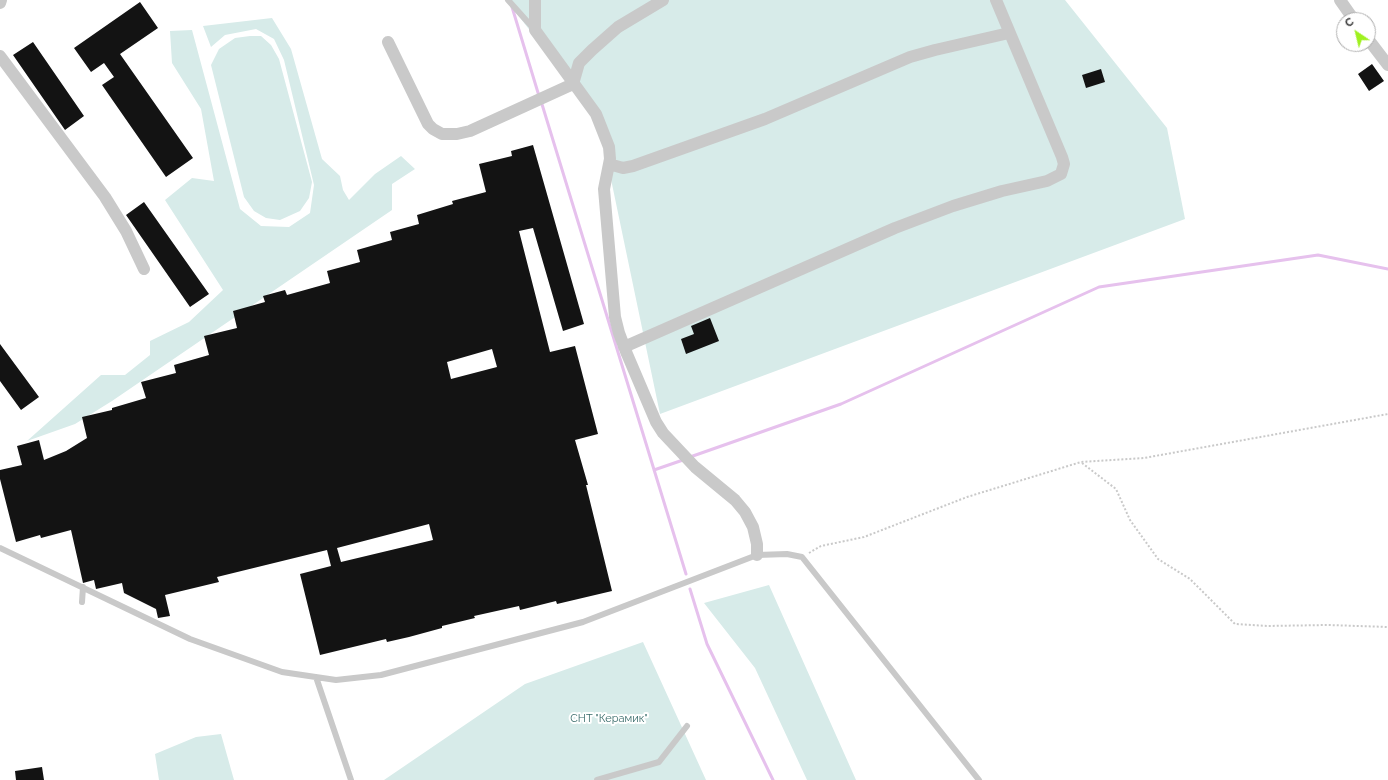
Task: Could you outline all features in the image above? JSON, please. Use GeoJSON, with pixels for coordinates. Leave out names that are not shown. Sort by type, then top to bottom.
{"type":"FeatureCollection","features":[{"type":"Feature","properties":{"kind":"street"},"geometry":{"type":"LineString","coordinates":[[535,0],[535,30],[572,84],[576,85],[596,114],[609,147],[609,164],[605,183],[605,196],[615,317],[624,347],[656,422],[663,433],[682,454],[735,500],[745,512],[753,527],[757,544],[757,555]]}},
{"type":"Feature","properties":{"kind":"street"},"geometry":{"type":"LineString","coordinates":[[388,42],[428,124],[442,134],[457,134],[470,131],[572,84],[579,63],[592,50],[618,27],[663,0]]}},
{"type":"Feature","properties":{"kind":"street"},"geometry":{"type":"LineString","coordinates":[[624,347],[902,225],[952,206],[1002,191],[1047,181],[1062,174],[1064,164],[1062,157],[996,0]]}},
{"type":"Feature","properties":{"kind":"street"},"geometry":{"type":"LineString","coordinates":[[1340,0],[1348,12]]}},
{"type":"Feature","properties":{"kind":"street"},"geometry":{"type":"LineString","coordinates":[[609,164],[623,168],[633,166],[765,119],[910,57],[1009,33]]}},
{"type":"Feature","properties":{"kind":"street"},"geometry":{"type":"LineString","coordinates":[[1376,49],[1388,65]]}},
{"type":"Feature","properties":{"kind":"street"},"geometry":{"type":"LineString","coordinates":[[0,56],[105,197],[126,231],[144,269]]}},
{"type":"Feature","properties":{"kind":"lane"},"geometry":{"type":"LineString","coordinates":[[508,0],[519,10],[535,30]]}},
{"type":"Feature","properties":{"kind":"lane"},"geometry":{"type":"LineString","coordinates":[[0,548],[190,639],[282,672],[336,680],[381,675],[582,622],[757,555],[787,554],[802,557],[980,780]]}},
{"type":"Feature","properties":{"kind":"lane"},"geometry":{"type":"LineString","coordinates":[[82,602],[83,587]]}},
{"type":"Feature","properties":{"kind":"lane"},"geometry":{"type":"LineString","coordinates":[[316,677],[352,780]]}},
{"type":"Feature","properties":{"kind":"lane"},"geometry":{"type":"LineString","coordinates":[[597,780],[659,762],[686,726]]}},
{"type":"Feature","properties":{"kind":"path"},"geometry":{"type":"LineString","coordinates":[[802,557],[821,546],[864,537],[967,497],[1081,462],[1144,458],[1388,414]]}},
{"type":"Feature","properties":{"kind":"path"},"geometry":{"type":"LineString","coordinates":[[1081,462],[1116,489],[1130,520],[1158,559],[1190,579],[1235,624],[1267,626],[1328,625],[1388,627]]}},
{"type":"Feature","properties":{"kind":"green space"},"geometry":{"type":"Polygon","coordinates":[[[506,0],[1065,0],[1167,128],[1185,219],[660,414],[598,117],[506,0]]]}},
{"type":"Feature","properties":{"kind":"green space"},"geometry":{"type":"Polygon","coordinates":[[[272,18],[291,49],[322,159],[340,176],[343,190],[349,200],[375,174],[401,156],[415,169],[392,184],[392,210],[112,401],[75,424],[27,441],[101,375],[125,375],[150,355],[150,341],[189,322],[223,290],[165,200],[192,178],[214,181],[201,109],[172,63],[170,31],[192,30],[240,209],[261,226],[289,227],[310,213],[314,185],[284,60],[274,39],[256,29],[225,35],[211,47],[203,26],[272,18]]]}},
{"type":"Feature","properties":{"kind":"green space"},"geometry":{"type":"Polygon","coordinates":[[[261,36],[271,45],[279,59],[312,182],[309,198],[300,211],[280,220],[266,218],[254,211],[244,197],[211,65],[219,49],[235,38],[261,36]]]}},
{"type":"Feature","properties":{"kind":"green space"},"geometry":{"type":"Polygon","coordinates":[[[769,585],[856,780],[807,780],[755,668],[704,603],[769,585]]]}},
{"type":"Feature","properties":{"kind":"green space","name":"СНТ \"Керамик\""},"geometry":{"type":"Polygon","coordinates":[[[643,642],[706,780],[384,780],[525,684],[643,642]]]}},
{"type":"Feature","properties":{"kind":"green space"},"geometry":{"type":"Polygon","coordinates":[[[221,734],[234,780],[159,780],[155,754],[196,737],[221,734]]]}},
{"type":"Feature","properties":{"kind":"building"},"geometry":{"type":"Polygon","coordinates":[[[140,2],[158,28],[120,54],[193,158],[166,177],[102,85],[114,77],[104,63],[91,72],[74,48],[140,2]]]}},
{"type":"Feature","properties":{"kind":"building"},"geometry":{"type":"Polygon","coordinates":[[[33,42],[84,116],[65,130],[13,55],[33,42]]]}},
{"type":"Feature","properties":{"kind":"building"},"geometry":{"type":"Polygon","coordinates":[[[1372,64],[1384,81],[1369,91],[1358,74],[1372,64]]]}},
{"type":"Feature","properties":{"kind":"building"},"geometry":{"type":"Polygon","coordinates":[[[1101,69],[1105,82],[1086,88],[1082,75],[1101,69]]]}},
{"type":"Feature","properties":{"kind":"building"},"geometry":{"type":"Polygon","coordinates":[[[533,145],[584,324],[563,331],[533,228],[519,231],[550,352],[575,346],[598,434],[575,440],[588,485],[586,485],[612,591],[557,604],[556,601],[520,610],[519,606],[474,616],[475,618],[442,626],[442,628],[409,637],[387,642],[386,639],[320,655],[300,574],[331,566],[327,550],[217,577],[219,582],[165,595],[170,616],[158,618],[156,609],[124,593],[122,583],[96,589],[94,580],[83,583],[71,530],[41,538],[40,535],[16,542],[0,479],[0,470],[22,465],[17,446],[39,440],[44,460],[66,451],[87,438],[82,417],[112,410],[112,408],[146,398],[141,382],[176,373],[174,365],[209,355],[204,336],[237,328],[233,311],[265,302],[263,296],[285,290],[287,295],[330,283],[327,271],[360,262],[357,250],[392,240],[390,232],[419,224],[417,215],[453,204],[452,201],[486,192],[479,164],[512,156],[511,151],[533,145]],[[492,349],[447,362],[451,379],[497,367],[492,349]],[[429,524],[337,548],[341,562],[433,540],[429,524]]]}},
{"type":"Feature","properties":{"kind":"building"},"geometry":{"type":"Polygon","coordinates":[[[144,202],[209,294],[190,307],[126,215],[144,202]]]}},
{"type":"Feature","properties":{"kind":"building"},"geometry":{"type":"Polygon","coordinates":[[[710,318],[719,341],[686,354],[681,339],[694,334],[691,326],[710,318]]]}},
{"type":"Feature","properties":{"kind":"building"},"geometry":{"type":"Polygon","coordinates":[[[0,344],[39,397],[21,410],[0,381],[0,344]]]}},
{"type":"Feature","properties":{"kind":"building"},"geometry":{"type":"Polygon","coordinates":[[[42,767],[44,780],[16,780],[15,771],[42,767]]]}},
{"type":"Feature","properties":{"kind":"waterway"},"geometry":{"type":"LineString","coordinates":[[512,7],[539,96]]}},
{"type":"Feature","properties":{"kind":"waterway"},"geometry":{"type":"LineString","coordinates":[[541,101],[686,574]]}},
{"type":"Feature","properties":{"kind":"waterway"},"geometry":{"type":"LineString","coordinates":[[690,457],[841,404],[1099,287],[1318,255],[1388,269]]}},
{"type":"Feature","properties":{"kind":"waterway"},"geometry":{"type":"LineString","coordinates":[[654,470],[683,460]]}},
{"type":"Feature","properties":{"kind":"waterway"},"geometry":{"type":"LineString","coordinates":[[690,589],[707,644],[773,780]]}}]}
